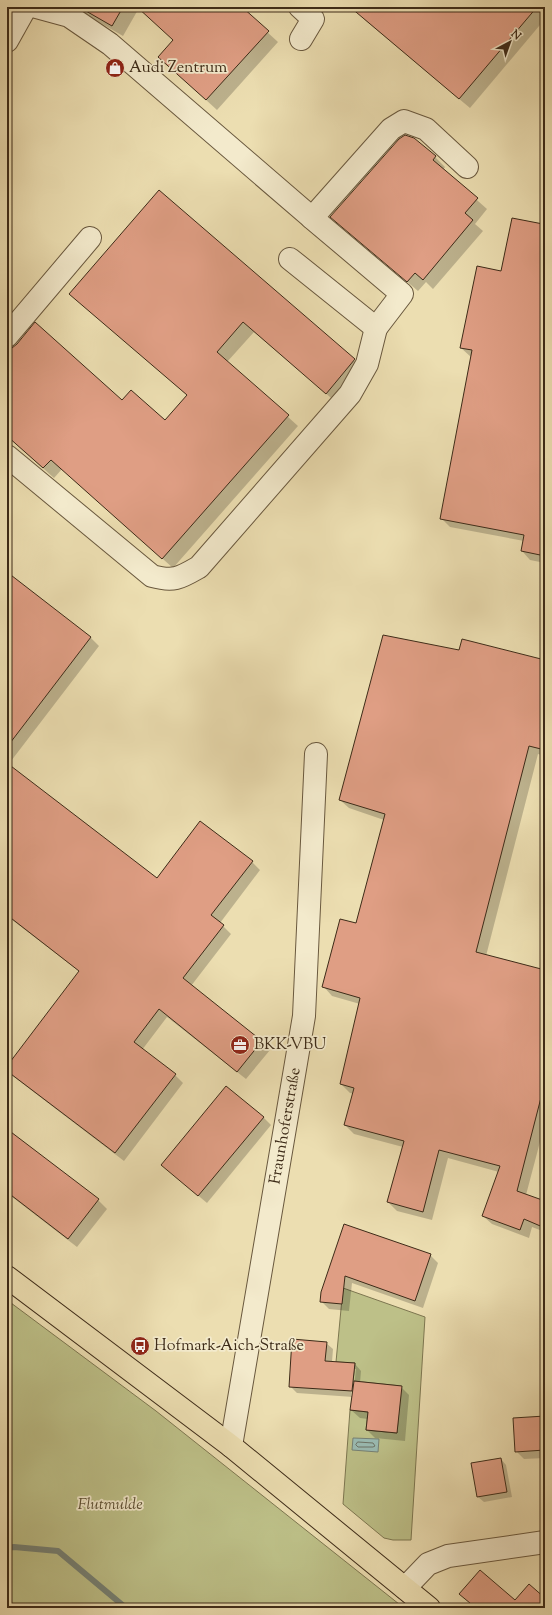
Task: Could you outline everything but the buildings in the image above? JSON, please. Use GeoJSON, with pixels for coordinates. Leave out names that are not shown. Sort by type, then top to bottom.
{"type":"FeatureCollection","features":[{"type":"Feature","properties":{"kind":"main road"},"geometry":{"type":"LineString","coordinates":[[7,1277],[231,1446],[430,1608]]}},
{"type":"Feature","properties":{"kind":"street"},"geometry":{"type":"LineString","coordinates":[[7,41],[26,7]]}},
{"type":"Feature","properties":{"kind":"street"},"geometry":{"type":"LineString","coordinates":[[7,456],[152,576],[166,580],[181,577],[200,567],[350,394],[367,364],[376,328],[402,294],[110,44],[69,16],[36,7]]}},
{"type":"Feature","properties":{"kind":"street"},"geometry":{"type":"LineString","coordinates":[[300,7],[313,19],[301,39]]}},
{"type":"Feature","properties":{"kind":"street"},"geometry":{"type":"LineString","coordinates":[[312,218],[390,129],[404,122],[426,130],[467,167]]}},
{"type":"Feature","properties":{"kind":"street"},"geometry":{"type":"LineString","coordinates":[[7,336],[90,238]]}},
{"type":"Feature","properties":{"kind":"street"},"geometry":{"type":"LineString","coordinates":[[290,259],[376,328]]}},
{"type":"Feature","properties":{"kind":"street","name":"Fraunhoferstraße"},"geometry":{"type":"LineString","coordinates":[[231,1446],[304,1016],[316,754]]}},
{"type":"Feature","properties":{"kind":"street"},"geometry":{"type":"LineString","coordinates":[[405,1588],[428,1564],[448,1556],[545,1542]]}},
{"type":"Feature","properties":{"kind":"green space"},"geometry":{"type":"Polygon","coordinates":[[[343,1288],[425,1317],[411,1540],[393,1540],[384,1538],[343,1504],[350,1410],[368,1412],[366,1430],[397,1433],[401,1386],[353,1381],[355,1363],[336,1362],[343,1288]]]}},
{"type":"Feature","properties":{"kind":"green space","name":"Flutmulde"},"geometry":{"type":"Polygon","coordinates":[[[7,1300],[156,1411],[404,1608],[7,1608],[7,1300]]]}},
{"type":"Feature","properties":{"kind":"water"},"geometry":{"type":"Polygon","coordinates":[[[353,1438],[379,1439],[378,1452],[352,1450],[353,1438]]]}},
{"type":"Feature","properties":{"kind":"waterway"},"geometry":{"type":"LineString","coordinates":[[7,1548],[14,1547],[58,1551],[126,1608]]}},
{"type":"Feature","properties":{"kind":"place","name":"Audi Zentrum"},"geometry":{"type":"Point","coordinates":[115,68]}},
{"type":"Feature","properties":{"kind":"place","name":"BKK-VBU"},"geometry":{"type":"Point","coordinates":[240,1045]}},
{"type":"Feature","properties":{"kind":"place","name":"Hofmark-Aich-Straße"},"geometry":{"type":"Point","coordinates":[140,1346]}}]}
